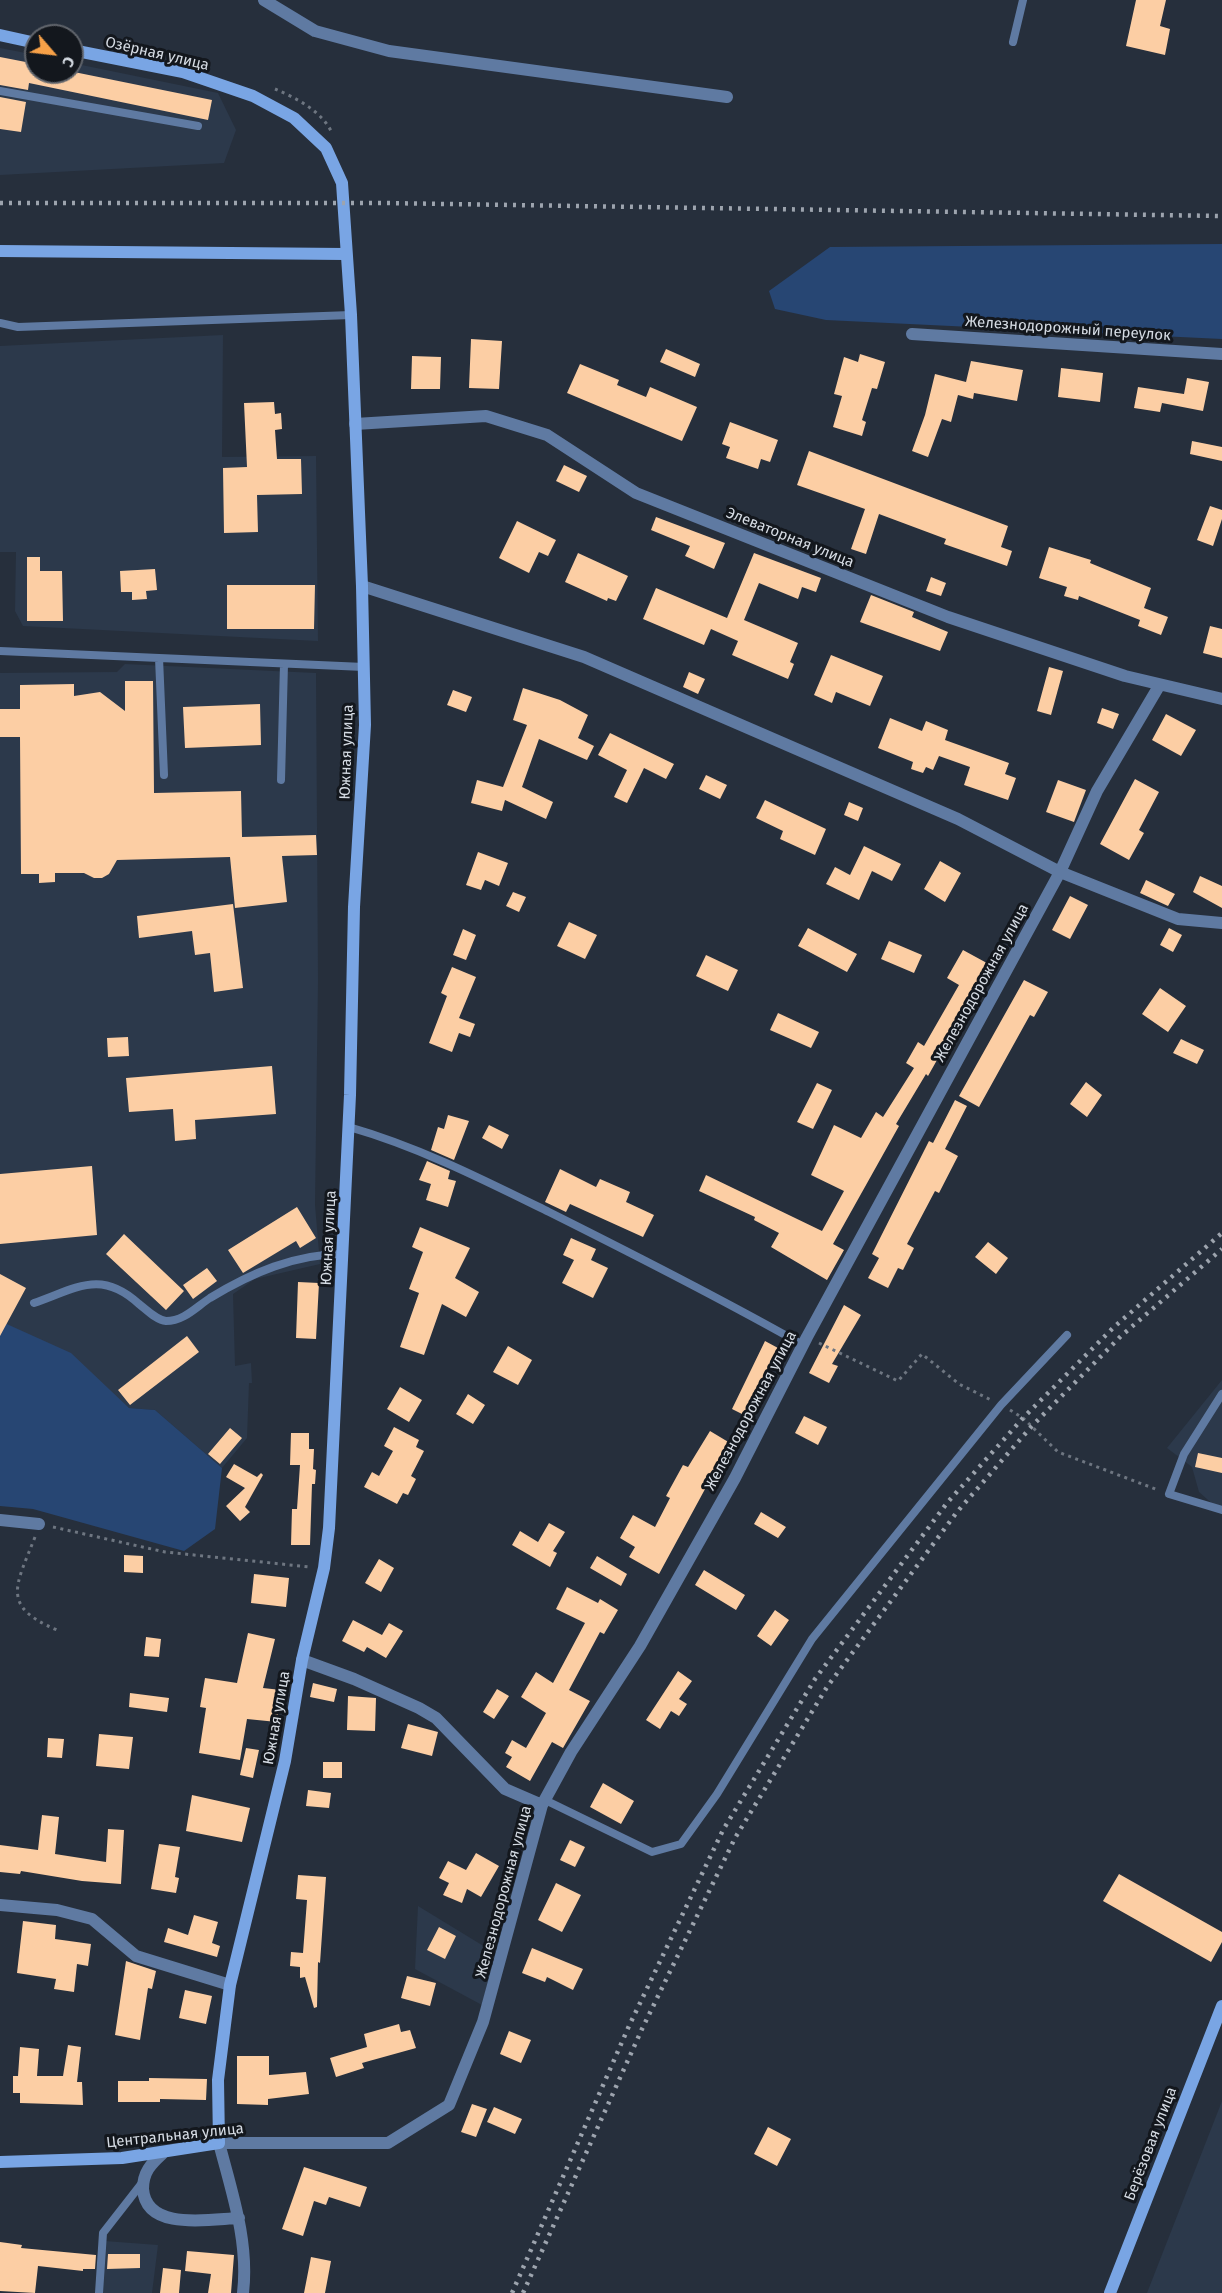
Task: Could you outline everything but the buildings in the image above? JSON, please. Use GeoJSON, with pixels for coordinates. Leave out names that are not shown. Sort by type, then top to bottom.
{"type":"FeatureCollection","features":[{"type":"Feature","properties":{"kind":"street"},"geometry":{"type":"LineString","coordinates":[[264,0],[315,31],[389,51],[727,97]]}},
{"type":"Feature","properties":{"kind":"street"},"geometry":{"type":"LineString","coordinates":[[0,35],[24,40]]}},
{"type":"Feature","properties":{"kind":"street","name":"Озёрная улица"},"geometry":{"type":"LineString","coordinates":[[84,52],[183,72],[253,96],[294,118],[327,148],[342,183],[351,319]]}},
{"type":"Feature","properties":{"kind":"street"},"geometry":{"type":"LineString","coordinates":[[0,252],[345,254]]}},
{"type":"Feature","properties":{"kind":"street","name":"Южная улица"},"geometry":{"type":"LineString","coordinates":[[219,2144],[218,2080],[230,1985],[285,1761],[302,1660],[324,1568],[328,1528],[349,1127],[354,907],[365,725],[351,319]]}},
{"type":"Feature","properties":{"kind":"street","name":"Железнодорожный переулок"},"geometry":{"type":"LineString","coordinates":[[912,334],[1222,354]]}},
{"type":"Feature","properties":{"kind":"street","name":"Элеваторная улица"},"geometry":{"type":"LineString","coordinates":[[355,424],[486,416],[547,435],[636,493],[948,617],[1159,686],[1222,699]]}},
{"type":"Feature","properties":{"kind":"street"},"geometry":{"type":"LineString","coordinates":[[362,586],[584,657],[958,819],[1060,872],[1178,919],[1222,923]]}},
{"type":"Feature","properties":{"kind":"street","name":"Железнодорожная улица"},"geometry":{"type":"LineString","coordinates":[[388,2143],[449,2105],[483,2022],[544,1803],[571,1752],[640,1646],[735,1478],[803,1345],[1060,872],[1097,790],[1159,686]]}},
{"type":"Feature","properties":{"kind":"street"},"geometry":{"type":"LineString","coordinates":[[0,1520],[39,1524]]}},
{"type":"Feature","properties":{"kind":"street"},"geometry":{"type":"LineString","coordinates":[[302,1660],[363,1682],[436,1718],[505,1789],[544,1803]]}},
{"type":"Feature","properties":{"kind":"street"},"geometry":{"type":"LineString","coordinates":[[0,1905],[57,1910],[92,1919],[136,1956],[230,1985]]}},
{"type":"Feature","properties":{"kind":"street","name":"Берёзовая улица"},"geometry":{"type":"LineString","coordinates":[[1110,2293],[1222,2006]]}},
{"type":"Feature","properties":{"kind":"street","name":"Центральная улица"},"geometry":{"type":"LineString","coordinates":[[0,2162],[122,2158],[219,2144],[388,2143]]}},
{"type":"Feature","properties":{"kind":"street"},"geometry":{"type":"LineString","coordinates":[[219,2144],[239,2218],[246,2266],[243,2293]]}},
{"type":"Feature","properties":{"kind":"street"},"geometry":{"type":"LineString","coordinates":[[162,2154],[148,2167],[143,2182],[144,2197],[148,2205],[164,2217],[195,2220],[239,2218]]}},
{"type":"Feature","properties":{"kind":"lane"},"geometry":{"type":"LineString","coordinates":[[1013,42],[1023,0]]}},
{"type":"Feature","properties":{"kind":"lane"},"geometry":{"type":"LineString","coordinates":[[0,90],[198,126]]}},
{"type":"Feature","properties":{"kind":"lane"},"geometry":{"type":"LineString","coordinates":[[0,323],[18,327],[351,319]]}},
{"type":"Feature","properties":{"kind":"lane"},"geometry":{"type":"LineString","coordinates":[[0,651],[364,667]]}},
{"type":"Feature","properties":{"kind":"lane"},"geometry":{"type":"LineString","coordinates":[[159,658],[164,775]]}},
{"type":"Feature","properties":{"kind":"lane"},"geometry":{"type":"LineString","coordinates":[[281,780],[284,663]]}},
{"type":"Feature","properties":{"kind":"lane"},"geometry":{"type":"LineString","coordinates":[[349,1127],[393,1140],[480,1178],[685,1279],[803,1345]]}},
{"type":"Feature","properties":{"kind":"lane"},"geometry":{"type":"LineString","coordinates":[[34,1303],[83,1286],[106,1283],[124,1290],[149,1312],[165,1321],[184,1317],[210,1298],[270,1267],[317,1254],[343,1254]]}},
{"type":"Feature","properties":{"kind":"lane"},"geometry":{"type":"LineString","coordinates":[[544,1803],[652,1852],[681,1844],[717,1794],[812,1639],[1001,1405],[1067,1335]]}},
{"type":"Feature","properties":{"kind":"lane"},"geometry":{"type":"LineString","coordinates":[[1222,1394],[1184,1454],[1169,1494],[1222,1510]]}},
{"type":"Feature","properties":{"kind":"lane"},"geometry":{"type":"LineString","coordinates":[[99,2293],[103,2234],[143,2182]]}},
{"type":"Feature","properties":{"kind":"path"},"geometry":{"type":"LineString","coordinates":[[57,1630],[23,1612],[17,1602],[15,1587],[39,1524],[165,1552],[324,1568]]}},
{"type":"Feature","properties":{"kind":"shaded area"},"geometry":{"type":"Polygon","coordinates":[[[0,48],[24,53],[24,84],[84,84],[84,65],[218,93],[236,130],[224,163],[0,175],[0,48]]]}},
{"type":"Feature","properties":{"kind":"shaded area"},"geometry":{"type":"Polygon","coordinates":[[[1222,244],[1222,339],[826,320],[775,309],[769,291],[830,247],[1222,244]]]}},
{"type":"Feature","properties":{"kind":"shaded area"},"geometry":{"type":"Polygon","coordinates":[[[223,335],[222,457],[316,456],[318,641],[23,626],[15,611],[16,552],[0,552],[0,346],[223,335]]]}},
{"type":"Feature","properties":{"kind":"shaded area"},"geometry":{"type":"Polygon","coordinates":[[[125,664],[316,673],[318,981],[315,1205],[320,1264],[255,1279],[233,1294],[235,1366],[251,1363],[252,1383],[249,1383],[247,1438],[222,1468],[155,1410],[129,1408],[0,1321],[0,673],[117,672],[125,664]]]}},
{"type":"Feature","properties":{"kind":"shaded area"},"geometry":{"type":"Polygon","coordinates":[[[0,1321],[71,1353],[129,1408],[155,1410],[222,1468],[215,1529],[184,1551],[33,1509],[0,1506],[0,1321]]]}},
{"type":"Feature","properties":{"kind":"shaded area"},"geometry":{"type":"Polygon","coordinates":[[[1222,1380],[1222,1509],[1216,1507],[1199,1492],[1192,1467],[1167,1448],[1222,1380]]]}},
{"type":"Feature","properties":{"kind":"shaded area"},"geometry":{"type":"Polygon","coordinates":[[[418,1906],[495,1953],[482,2005],[415,1969],[418,1906]]]}},
{"type":"Feature","properties":{"kind":"shaded area"},"geometry":{"type":"Polygon","coordinates":[[[1222,2101],[1222,2293],[1147,2293],[1222,2101]]]}},
{"type":"Feature","properties":{"kind":"shaded area"},"geometry":{"type":"Polygon","coordinates":[[[105,2241],[158,2245],[152,2293],[102,2293],[105,2241]]]}},
{"type":"Feature","properties":{"kind":"railway"},"geometry":{"type":"LineString","coordinates":[[0,203],[383,203],[1222,216]]}},
{"type":"Feature","properties":{"kind":"railway"},"geometry":{"type":"LineString","coordinates":[[512,2293],[629,2026],[723,1830],[815,1679],[947,1503],[1023,1418],[1114,1327],[1222,1233]]}},
{"type":"Feature","properties":{"kind":"railway"},"geometry":{"type":"LineString","coordinates":[[523,2293],[642,2029],[735,1838],[827,1687],[957,1512],[1031,1427],[1121,1336],[1222,1249]]}}]}
